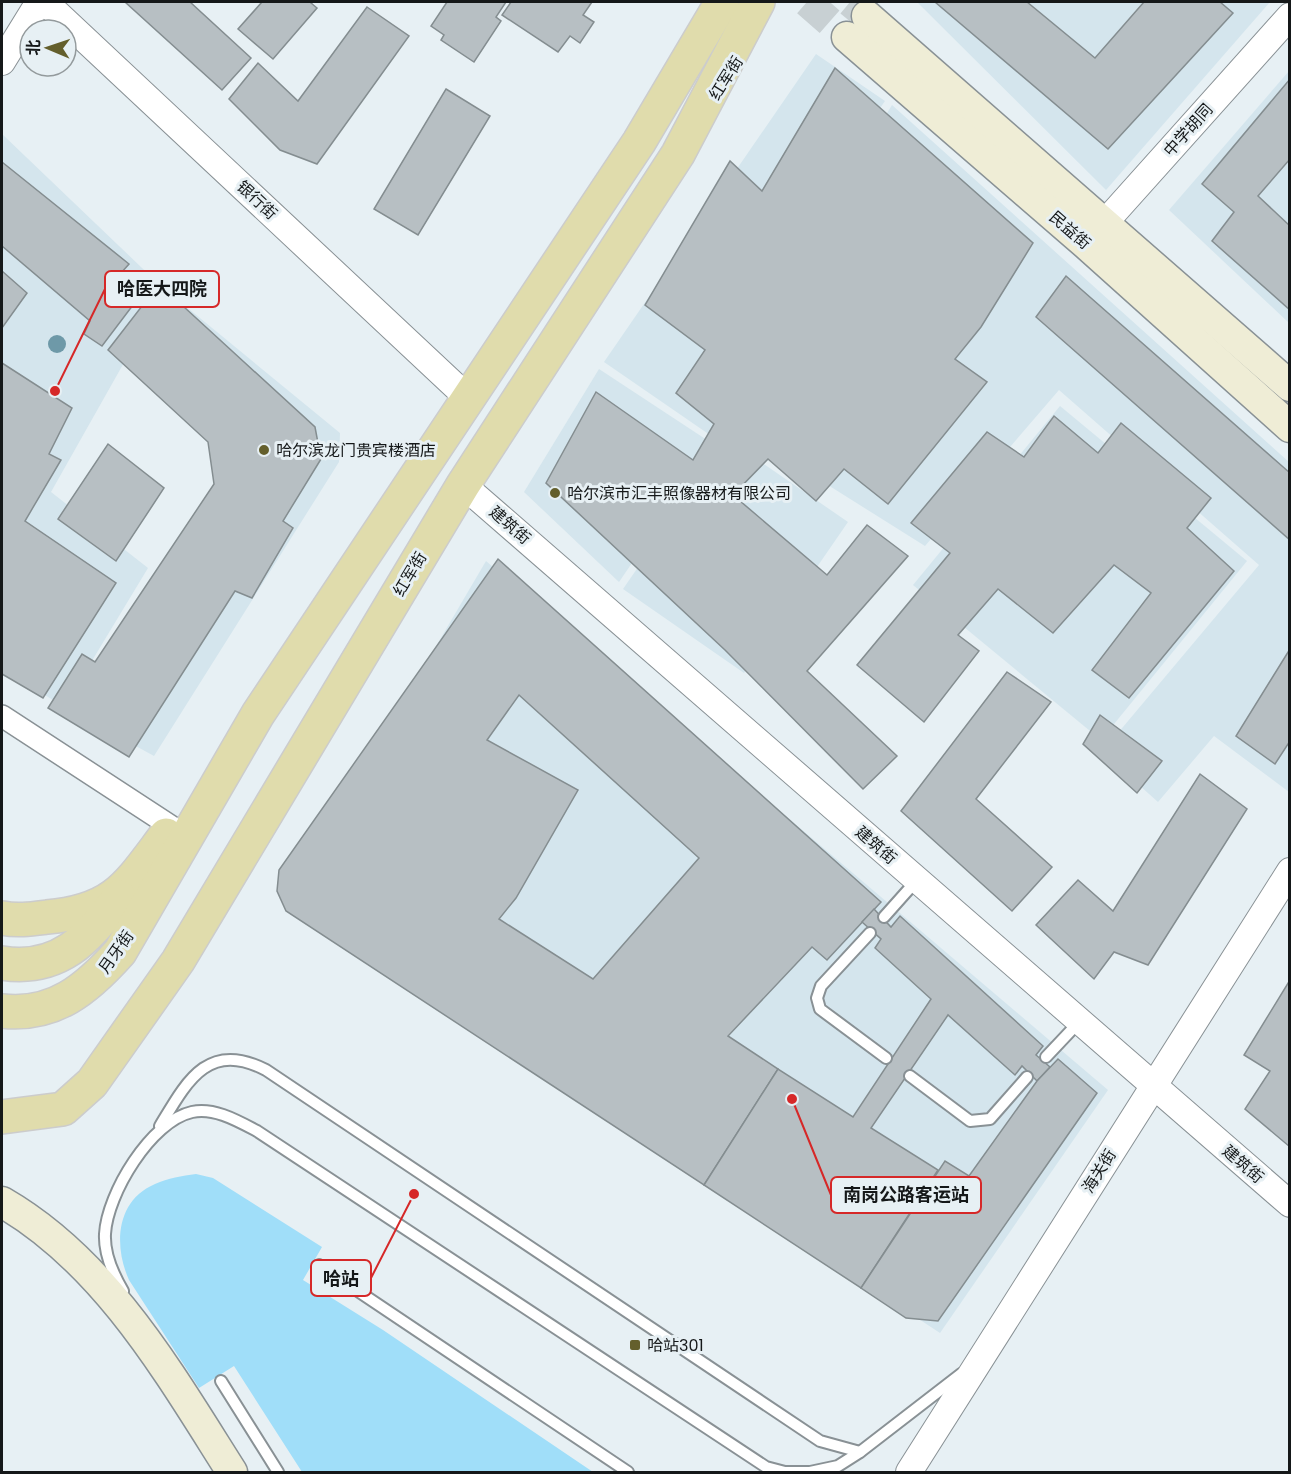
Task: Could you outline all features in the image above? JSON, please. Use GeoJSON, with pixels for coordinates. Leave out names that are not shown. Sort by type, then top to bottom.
{"type":"FeatureCollection","features":[{"type":"Feature","properties":{"kind":"main road"},"geometry":{"type":"LineString","coordinates":[[639,142],[696,2]]}},
{"type":"Feature","properties":{"kind":"main road"},"geometry":{"type":"LineString","coordinates":[[2,918],[14,920],[55,916],[96,908],[119,893],[179,831],[639,142],[722,2]]}},
{"type":"Feature","properties":{"kind":"main road","name":"红军街"},"geometry":{"type":"LineString","coordinates":[[678,154],[758,2]]}},
{"type":"Feature","properties":{"kind":"main road","name":"红军街"},"geometry":{"type":"LineString","coordinates":[[2,1117],[63,1109],[92,1083],[178,961],[463,485],[774,2]]}},
{"type":"Feature","properties":{"kind":"main road","name":"民益街"},"geometry":{"type":"LineString","coordinates":[[857,27],[1095,234],[1290,387]]}},
{"type":"Feature","properties":{"kind":"main road","name":"民益街"},"geometry":{"type":"LineString","coordinates":[[1095,234],[1290,427]]}},
{"type":"Feature","properties":{"kind":"main road","name":"月牙街"},"geometry":{"type":"LineString","coordinates":[[2,1011],[30,1011],[51,1005],[73,996],[96,980],[120,952],[179,831]]}},
{"type":"Feature","properties":{"kind":"main road","name":"月牙街"},"geometry":{"type":"LineString","coordinates":[[2,963],[37,963],[59,957],[81,944],[100,924],[136,874]]}},
{"type":"Feature","properties":{"kind":"main road"},"geometry":{"type":"LineString","coordinates":[[2,1202],[61,1243],[78,1260],[164,1365],[232,1473]]}},
{"type":"Feature","properties":{"kind":"street"},"geometry":{"type":"LineString","coordinates":[[2,62],[39,2]]}},
{"type":"Feature","properties":{"kind":"street","name":"银行街"},"geometry":{"type":"LineString","coordinates":[[45,2],[469,399]]}},
{"type":"Feature","properties":{"kind":"street","name":"中学胡同"},"geometry":{"type":"LineString","coordinates":[[1095,234],[1290,16]]}},
{"type":"Feature","properties":{"kind":"street","name":"建筑街"},"geometry":{"type":"LineString","coordinates":[[463,485],[1290,1204]]}},
{"type":"Feature","properties":{"kind":"street"},"geometry":{"type":"LineString","coordinates":[[2,716],[179,831]]}},
{"type":"Feature","properties":{"kind":"street","name":"海关街"},"geometry":{"type":"LineString","coordinates":[[909,1473],[1290,871]]}},
{"type":"Feature","properties":{"kind":"lane"},"geometry":{"type":"LineString","coordinates":[[885,917],[917,880]]}},
{"type":"Feature","properties":{"kind":"lane"},"geometry":{"type":"LineString","coordinates":[[870,933],[821,986],[817,998],[820,1009],[886,1058]]}},
{"type":"Feature","properties":{"kind":"lane"},"geometry":{"type":"LineString","coordinates":[[1046,1057],[1080,1021]]}},
{"type":"Feature","properties":{"kind":"lane"},"geometry":{"type":"LineString","coordinates":[[164,1365],[117,1280],[108,1258],[105,1237],[111,1205],[120,1185],[187,1083],[211,1063],[230,1058],[248,1061],[266,1070],[820,1441],[860,1452]]}},
{"type":"Feature","properties":{"kind":"lane"},"geometry":{"type":"LineString","coordinates":[[910,1076],[970,1120],[980,1122],[990,1119],[1028,1077]]}},
{"type":"Feature","properties":{"kind":"lane"},"geometry":{"type":"LineString","coordinates":[[156,1132],[182,1116],[193,1112],[210,1111],[258,1131],[766,1467],[785,1472],[810,1472],[838,1466],[860,1452],[981,1359]]}},
{"type":"Feature","properties":{"kind":"lane"},"geometry":{"type":"LineString","coordinates":[[319,1265],[628,1473]]}},
{"type":"Feature","properties":{"kind":"lane"},"geometry":{"type":"LineString","coordinates":[[221,1381],[278,1473]]}},
{"type":"Feature","properties":{"kind":"shaded area"},"geometry":{"type":"Polygon","coordinates":[[[917,2],[1270,2],[1106,190],[917,2]]]}},
{"type":"Feature","properties":{"kind":"shaded area"},"geometry":{"type":"Polygon","coordinates":[[[816,54],[885,101],[799,225],[761,462],[848,522],[744,673],[623,589],[723,444],[604,362],[816,54]]]}},
{"type":"Feature","properties":{"kind":"shaded area"},"geometry":{"type":"Polygon","coordinates":[[[1289,71],[1289,323],[1169,210],[1289,71]]]}},
{"type":"Feature","properties":{"kind":"shaded area"},"geometry":{"type":"Polygon","coordinates":[[[892,105],[1289,462],[1289,792],[1214,736],[1158,802],[1102,752],[1259,565],[1059,390],[925,546],[777,453],[820,222],[892,105]]]}},
{"type":"Feature","properties":{"kind":"shaded area"},"geometry":{"type":"Polygon","coordinates":[[[2,134],[165,290],[51,492],[148,568],[64,707],[2,668],[2,134]]]}},
{"type":"Feature","properties":{"kind":"shaded area"},"geometry":{"type":"Polygon","coordinates":[[[178,300],[340,433],[339,462],[154,756],[72,711],[224,474],[226,436],[139,361],[178,300]]]}},
{"type":"Feature","properties":{"kind":"shaded area"},"geometry":{"type":"Polygon","coordinates":[[[599,369],[713,444],[619,582],[524,492],[599,369]]]}},
{"type":"Feature","properties":{"kind":"shaded area"},"geometry":{"type":"Polygon","coordinates":[[[1060,406],[1247,561],[1101,740],[913,585],[1060,406]]]}},
{"type":"Feature","properties":{"kind":"shaded area"},"geometry":{"type":"Polygon","coordinates":[[[486,561],[1108,1090],[940,1333],[286,902],[486,561]]]}},
{"type":"Feature","properties":{"kind":"shaded area"},"geometry":{"type":"Polygon","coordinates":[[[196,1174],[213,1178],[322,1247],[303,1280],[383,1330],[593,1472],[302,1472],[234,1366],[199,1388],[129,1280],[124,1267],[120,1240],[121,1226],[132,1202],[155,1184],[196,1174]]]}},
{"type":"Feature","properties":{"kind":"building"},"geometry":{"type":"Polygon","coordinates":[[[125,2],[190,2],[251,58],[222,90],[125,2]]]}},
{"type":"Feature","properties":{"kind":"building"},"geometry":{"type":"Polygon","coordinates":[[[262,2],[313,2],[311,3],[317,8],[273,59],[238,29],[262,2]]]}},
{"type":"Feature","properties":{"kind":"building"},"geometry":{"type":"Polygon","coordinates":[[[447,2],[506,2],[496,17],[501,21],[474,62],[441,40],[444,35],[431,26],[447,2]]]}},
{"type":"Feature","properties":{"kind":"building"},"geometry":{"type":"Polygon","coordinates":[[[511,2],[592,2],[583,15],[594,22],[580,43],[570,36],[558,52],[502,15],[511,2]]]}},
{"type":"Feature","properties":{"kind":"building"},"geometry":{"type":"Polygon","coordinates":[[[935,2],[1027,2],[1095,58],[1144,2],[1220,2],[1233,13],[1108,149],[935,2]]]}},
{"type":"Feature","properties":{"kind":"building"},"geometry":{"type":"Polygon","coordinates":[[[367,7],[409,36],[317,164],[280,150],[229,99],[258,63],[298,101],[367,7]]]}},
{"type":"Feature","properties":{"kind":"building"},"geometry":{"type":"Polygon","coordinates":[[[835,68],[1033,243],[981,327],[955,359],[987,382],[888,504],[844,469],[816,501],[768,459],[733,495],[827,575],[867,525],[908,556],[807,671],[897,756],[863,789],[725,650],[546,483],[596,392],[693,460],[714,424],[676,393],[705,350],[645,305],[730,161],[762,191],[835,68]]]}},
{"type":"Feature","properties":{"kind":"building"},"geometry":{"type":"Polygon","coordinates":[[[1290,79],[1290,159],[1258,196],[1290,226],[1290,310],[1212,241],[1234,212],[1202,184],[1290,79]]]}},
{"type":"Feature","properties":{"kind":"building"},"geometry":{"type":"Polygon","coordinates":[[[446,89],[490,116],[418,235],[374,209],[446,89]]]}},
{"type":"Feature","properties":{"kind":"building"},"geometry":{"type":"Polygon","coordinates":[[[2,162],[129,264],[113,282],[133,305],[102,346],[84,334],[90,321],[2,246],[2,162]]]}},
{"type":"Feature","properties":{"kind":"building"},"geometry":{"type":"Polygon","coordinates":[[[2,271],[27,293],[2,328],[2,271]]]}},
{"type":"Feature","properties":{"kind":"building"},"geometry":{"type":"Polygon","coordinates":[[[1066,276],[1290,473],[1290,540],[1036,317],[1066,276]]]}},
{"type":"Feature","properties":{"kind":"building"},"geometry":{"type":"Polygon","coordinates":[[[159,284],[315,427],[321,459],[283,521],[293,528],[252,598],[235,591],[129,757],[48,708],[82,654],[95,662],[214,484],[208,442],[108,350],[159,284]]]}},
{"type":"Feature","properties":{"kind":"building"},"geometry":{"type":"Polygon","coordinates":[[[2,363],[72,408],[49,454],[61,460],[25,521],[116,583],[43,698],[2,674],[2,363]]]}},
{"type":"Feature","properties":{"kind":"building"},"geometry":{"type":"Polygon","coordinates":[[[1054,416],[1098,453],[1121,423],[1211,498],[1187,528],[1234,571],[1129,698],[1092,670],[1151,593],[1114,565],[1053,633],[998,589],[958,635],[979,651],[924,722],[857,665],[950,553],[911,523],[987,432],[1024,457],[1054,416]]]}},
{"type":"Feature","properties":{"kind":"building"},"geometry":{"type":"Polygon","coordinates":[[[108,444],[164,488],[116,561],[58,519],[108,444]]]}},
{"type":"Feature","properties":{"kind":"building"},"geometry":{"type":"Polygon","coordinates":[[[498,559],[881,902],[827,960],[812,947],[728,1036],[778,1069],[704,1185],[286,911],[277,891],[279,870],[498,559]],[[519,695],[487,740],[578,790],[516,898],[499,919],[593,979],[699,858],[519,695]]]}},
{"type":"Feature","properties":{"kind":"building"},"geometry":{"type":"Polygon","coordinates":[[[1290,649],[1290,741],[1275,764],[1236,736],[1290,649]]]}},
{"type":"Feature","properties":{"kind":"building"},"geometry":{"type":"Polygon","coordinates":[[[1007,672],[1051,702],[976,799],[1052,867],[1012,911],[901,811],[1007,672]]]}},
{"type":"Feature","properties":{"kind":"building"},"geometry":{"type":"Polygon","coordinates":[[[1100,715],[1162,761],[1137,793],[1083,744],[1100,715]]]}},
{"type":"Feature","properties":{"kind":"building"},"geometry":{"type":"Polygon","coordinates":[[[1200,774],[1247,809],[1148,965],[1114,952],[1094,979],[1036,925],[1078,880],[1113,911],[1200,774]]]}},
{"type":"Feature","properties":{"kind":"building"},"geometry":{"type":"Polygon","coordinates":[[[874,909],[891,927],[900,916],[1043,1046],[1036,1055],[1050,1067],[1037,1081],[1022,1066],[1015,1075],[948,1015],[871,1128],[938,1170],[861,1288],[704,1185],[778,1069],[853,1117],[931,999],[875,948],[881,939],[862,922],[874,909]]]}},
{"type":"Feature","properties":{"kind":"building"},"geometry":{"type":"Polygon","coordinates":[[[1290,980],[1290,1147],[1245,1109],[1270,1071],[1244,1055],[1290,980]]]}},
{"type":"Feature","properties":{"kind":"building"},"geometry":{"type":"Polygon","coordinates":[[[1058,1059],[1097,1093],[938,1321],[906,1318],[861,1288],[945,1161],[969,1176],[1037,1081],[1058,1059]]]}},
{"type":"Feature","properties":{"kind":"tunnel"},"geometry":{"type":"LineString","coordinates":[[807,2],[847,37]]}},
{"type":"Feature","properties":{"kind":"tunnel"},"geometry":{"type":"LineString","coordinates":[[850,2],[867,16]]}},
{"type":"Feature","properties":{"kind":"place","name":"哈医大四院"},"geometry":{"type":"Point","coordinates":[55,391]}},
{"type":"Feature","properties":{"kind":"place","name":"哈尔滨龙门贵宾楼酒店"},"geometry":{"type":"Point","coordinates":[264,450]}},
{"type":"Feature","properties":{"kind":"place","name":"哈尔滨市汇丰照像器材有限公司"},"geometry":{"type":"Point","coordinates":[555,493]}},
{"type":"Feature","properties":{"kind":"place","name":"南岗公路客运站"},"geometry":{"type":"Point","coordinates":[792,1099]}},
{"type":"Feature","properties":{"kind":"place","name":"哈站"},"geometry":{"type":"Point","coordinates":[414,1194]}},
{"type":"Feature","properties":{"kind":"place","name":"哈站301"},"geometry":{"type":"Point","coordinates":[635,1345]}}]}
